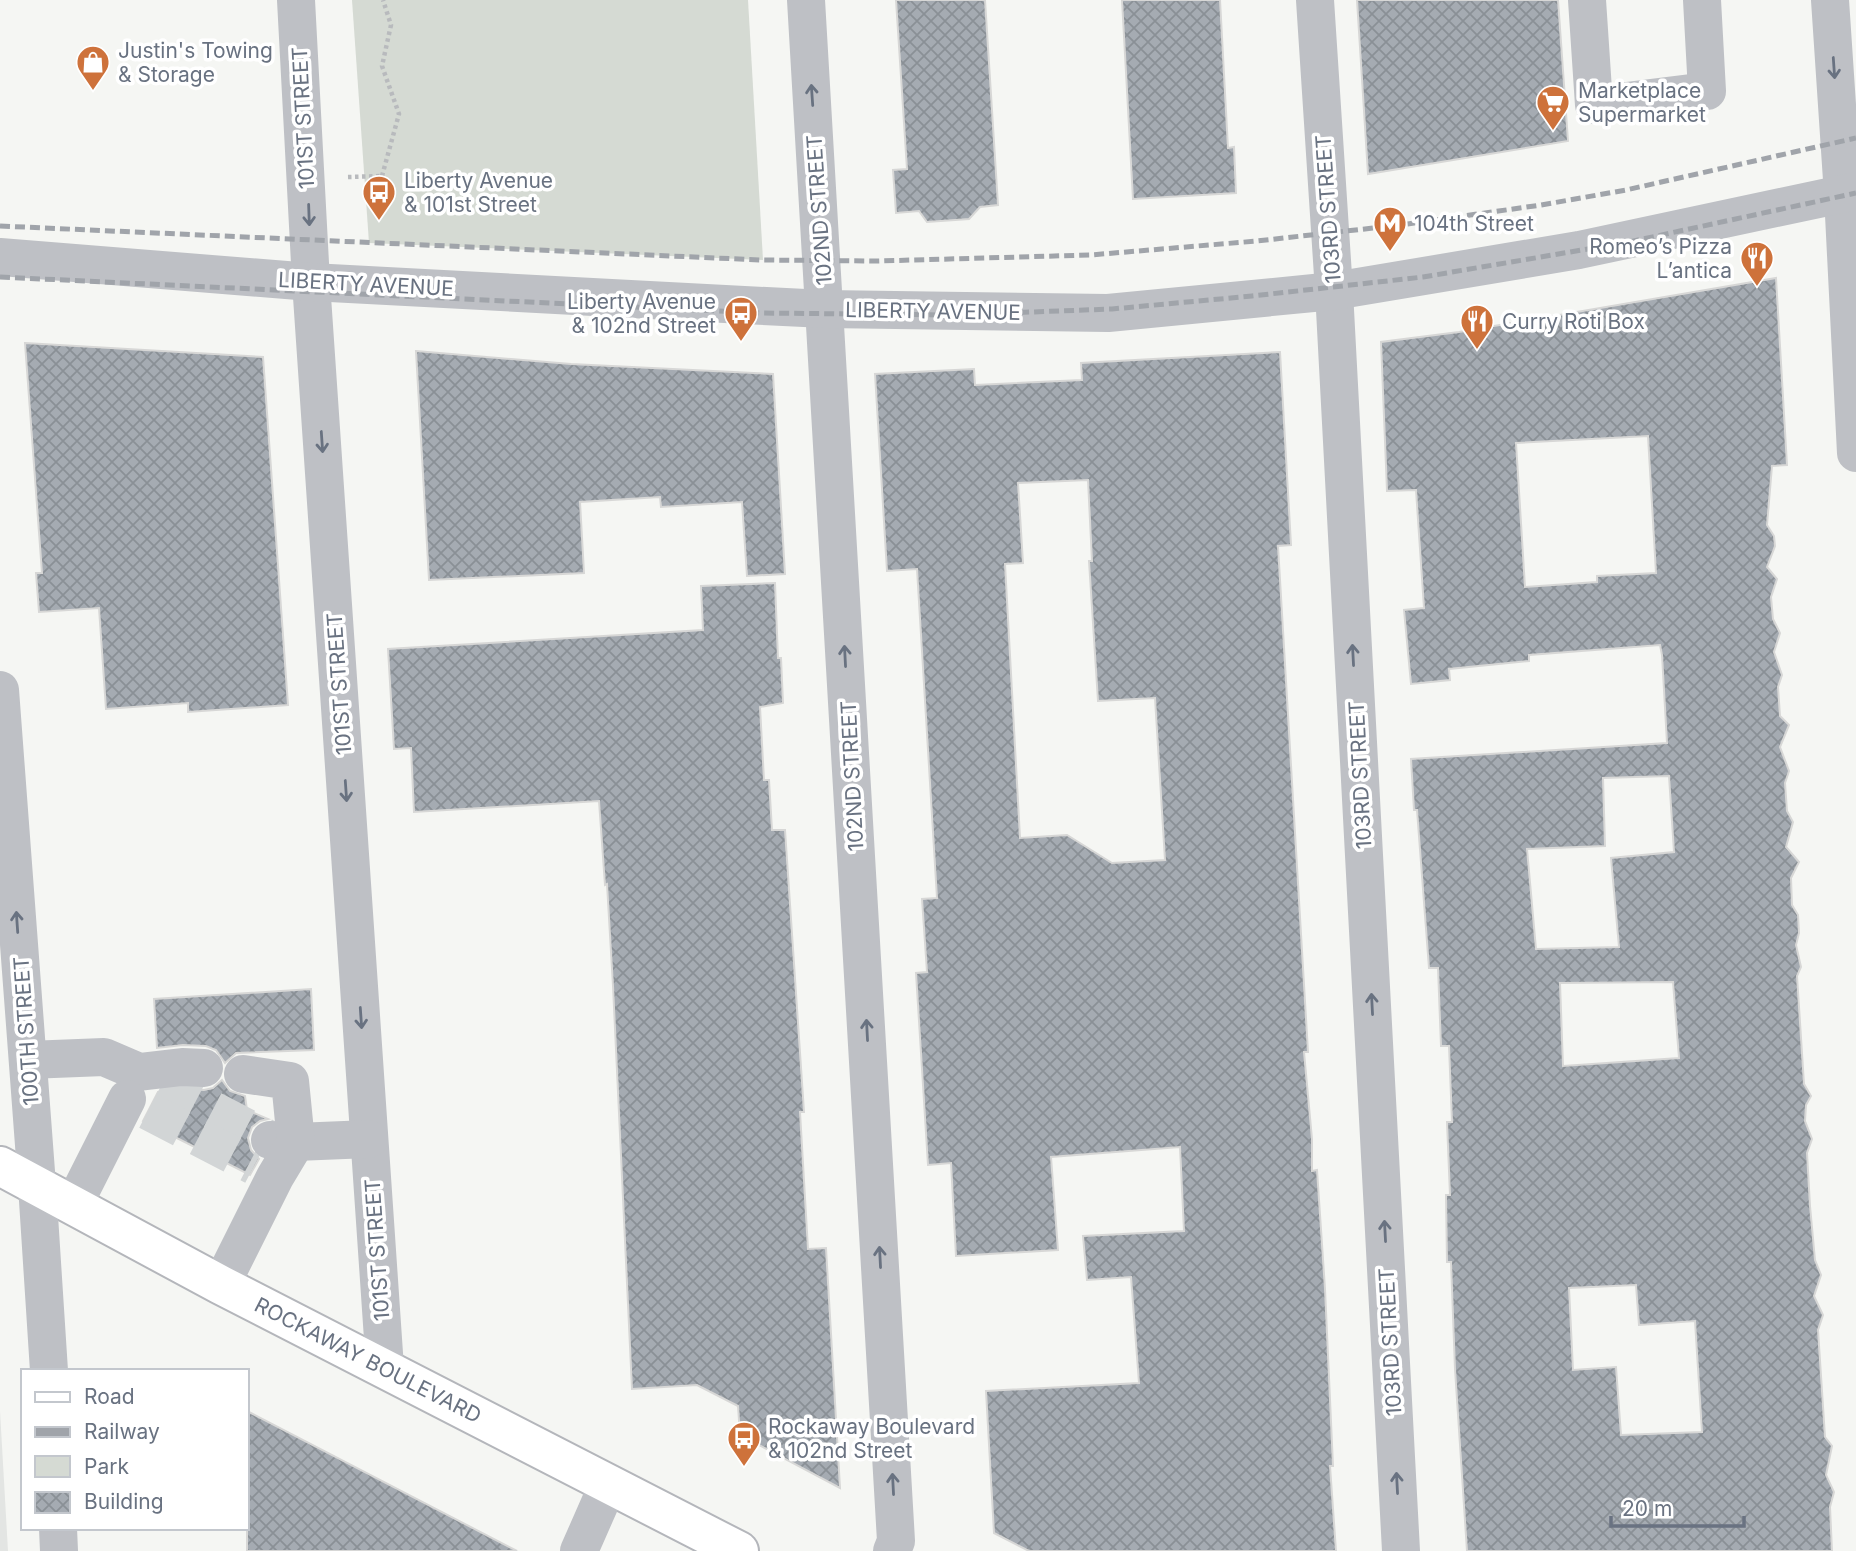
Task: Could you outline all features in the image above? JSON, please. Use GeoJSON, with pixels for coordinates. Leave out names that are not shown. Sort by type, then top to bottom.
{"type":"FeatureCollection","features":[{"type":"Feature","properties":{"kind":"main road","name":"ROCKAWAY BOULEVARD"},"geometry":{"type":"LineString","coordinates":[[0,1166],[221,1284],[739,1551]]}},
{"type":"Feature","properties":{"kind":"street","name":"101ST STREET"},"geometry":{"type":"LineString","coordinates":[[296,0],[311,282],[385,1368]]}},
{"type":"Feature","properties":{"kind":"street","name":"102ND STREET"},"geometry":{"type":"LineString","coordinates":[[806,0],[896,1541],[892,1551]]}},
{"type":"Feature","properties":{"kind":"street","name":"103RD STREET"},"geometry":{"type":"LineString","coordinates":[[1315,0],[1334,291],[1401,1551]]}},
{"type":"Feature","properties":{"kind":"street"},"geometry":{"type":"LineString","coordinates":[[1587,0],[1594,105],[1707,91],[1702,0]]}},
{"type":"Feature","properties":{"kind":"street"},"geometry":{"type":"LineString","coordinates":[[1830,0],[1849,193],[1856,453]]}},
{"type":"Feature","properties":{"kind":"street","name":"LIBERTY AVENUE"},"geometry":{"type":"LineString","coordinates":[[0,257],[311,282],[825,309],[1108,313],[1334,291],[1579,250],[1849,193]]}},
{"type":"Feature","properties":{"kind":"street","name":"100TH STREET"},"geometry":{"type":"LineString","coordinates":[[0,690],[49,1369]]}},
{"type":"Feature","properties":{"kind":"street"},"geometry":{"type":"LineString","coordinates":[[28,1060],[104,1057],[144,1092]]}},
{"type":"Feature","properties":{"kind":"street"},"geometry":{"type":"LineString","coordinates":[[74,1204],[144,1092],[182,1067],[204,1068]]}},
{"type":"Feature","properties":{"kind":"street"},"geometry":{"type":"LineString","coordinates":[[221,1284],[274,1156],[290,1081],[243,1074]]}},
{"type":"Feature","properties":{"kind":"street"},"geometry":{"type":"LineString","coordinates":[[274,1156],[369,1139]]}},
{"type":"Feature","properties":{"kind":"street"},"geometry":{"type":"LineString","coordinates":[[579,1551],[608,1485]]}},
{"type":"Feature","properties":{"kind":"street"},"geometry":{"type":"LineString","coordinates":[[58,1530],[59,1551]]}},
{"type":"Feature","properties":{"kind":"path"},"geometry":{"type":"LineString","coordinates":[[381,206],[382,176],[399,114],[382,66],[391,25],[383,0]]}},
{"type":"Feature","properties":{"kind":"path"},"geometry":{"type":"LineString","coordinates":[[348,177],[382,176]]}},
{"type":"Feature","properties":{"kind":"shaded area"},"geometry":{"type":"Polygon","coordinates":[[[0,1411],[8,1551],[0,1551],[0,1411]]]}},
{"type":"Feature","properties":{"kind":"green space"},"geometry":{"type":"Polygon","coordinates":[[[352,0],[748,0],[763,260],[369,243],[352,0]]]}},
{"type":"Feature","properties":{"kind":"building"},"geometry":{"type":"Polygon","coordinates":[[[896,0],[985,0],[998,205],[980,207],[969,219],[927,222],[919,211],[896,213],[893,170],[907,169],[896,0]]]}},
{"type":"Feature","properties":{"kind":"building"},"geometry":{"type":"Polygon","coordinates":[[[1122,0],[1220,0],[1228,148],[1234,147],[1236,193],[1133,199],[1122,0]]]}},
{"type":"Feature","properties":{"kind":"building"},"geometry":{"type":"Polygon","coordinates":[[[1357,0],[1558,0],[1568,141],[1368,174],[1357,0]]]}},
{"type":"Feature","properties":{"kind":"building"},"geometry":{"type":"Polygon","coordinates":[[[1776,278],[1787,465],[1772,466],[1767,525],[1774,536],[1775,546],[1767,567],[1777,579],[1771,597],[1773,619],[1780,633],[1774,652],[1782,675],[1778,687],[1780,716],[1789,725],[1780,747],[1789,771],[1785,783],[1787,811],[1793,822],[1786,847],[1799,862],[1791,878],[1792,905],[1798,915],[1799,933],[1796,945],[1801,967],[1797,976],[1804,1084],[1811,1096],[1806,1105],[1805,1121],[1812,1139],[1807,1153],[1810,1206],[1815,1260],[1821,1275],[1814,1296],[1823,1315],[1818,1330],[1825,1437],[1832,1446],[1826,1475],[1834,1492],[1830,1507],[1832,1551],[1467,1551],[1451,1262],[1447,1262],[1446,1195],[1450,1195],[1447,1122],[1452,1122],[1449,1046],[1441,1046],[1438,968],[1429,968],[1411,759],[1667,743],[1660,645],[1529,655],[1529,661],[1449,669],[1450,680],[1411,684],[1404,610],[1424,608],[1416,490],[1387,491],[1381,342],[1459,332],[1776,278]],[[1648,436],[1516,443],[1525,587],[1597,582],[1597,576],[1656,573],[1648,436]],[[1669,776],[1603,778],[1605,846],[1527,849],[1536,949],[1619,947],[1611,858],[1674,852],[1669,776]],[[1673,982],[1560,983],[1563,1066],[1679,1058],[1673,982]],[[1636,1285],[1569,1288],[1573,1370],[1616,1367],[1621,1435],[1702,1432],[1695,1321],[1639,1325],[1636,1285]]]}},
{"type":"Feature","properties":{"kind":"building"},"geometry":{"type":"Polygon","coordinates":[[[25,343],[263,357],[288,705],[188,712],[188,703],[106,709],[99,608],[39,612],[36,573],[42,573],[25,343]]]}},
{"type":"Feature","properties":{"kind":"building"},"geometry":{"type":"Polygon","coordinates":[[[416,351],[571,364],[773,374],[785,574],[747,576],[742,502],[661,507],[660,497],[580,502],[584,573],[429,580],[416,351]]]}},
{"type":"Feature","properties":{"kind":"building"},"geometry":{"type":"Polygon","coordinates":[[[1280,352],[1291,545],[1278,546],[1308,1052],[1304,1052],[1312,1139],[1312,1171],[1317,1170],[1325,1289],[1333,1466],[1330,1466],[1336,1551],[1029,1551],[994,1533],[986,1391],[1139,1383],[1131,1277],[1087,1280],[1083,1236],[1184,1231],[1180,1147],[1051,1157],[1058,1250],[956,1256],[951,1163],[928,1165],[916,973],[927,972],[922,899],[937,898],[917,569],[887,571],[875,374],[974,369],[975,385],[1082,380],[1081,363],[1280,352]],[[1088,480],[1018,483],[1023,563],[1005,564],[1020,838],[1067,835],[1112,863],[1165,860],[1155,698],[1098,701],[1089,561],[1092,561],[1088,480]]]}},
{"type":"Feature","properties":{"kind":"building"},"geometry":{"type":"Polygon","coordinates":[[[775,583],[783,703],[760,707],[764,780],[769,780],[772,830],[785,830],[804,1112],[800,1112],[808,1249],[826,1248],[840,1488],[740,1435],[738,1406],[697,1385],[632,1389],[613,986],[599,801],[414,812],[411,748],[394,749],[388,649],[703,630],[701,586],[775,583]]]}},
{"type":"Feature","properties":{"kind":"building"},"geometry":{"type":"Polygon","coordinates":[[[311,989],[314,1050],[236,1053],[225,1063],[216,1050],[206,1046],[157,1048],[154,999],[311,989]]]}},
{"type":"Feature","properties":{"kind":"building"},"geometry":{"type":"Polygon","coordinates":[[[222,1080],[230,1091],[245,1096],[247,1110],[268,1119],[252,1127],[248,1138],[251,1150],[259,1159],[250,1175],[143,1121],[158,1092],[204,1090],[213,1088],[222,1080]]]}},
{"type":"Feature","properties":{"kind":"building"},"geometry":{"type":"Polygon","coordinates":[[[248,1412],[517,1551],[247,1551],[248,1412]]]}},
{"type":"Feature","properties":{"kind":"tunnel"},"geometry":{"type":"LineString","coordinates":[[162,1084],[270,1140]]}},
{"type":"Feature","properties":{"kind":"tunnel"},"geometry":{"type":"LineString","coordinates":[[148,1111],[254,1166]]}},
{"type":"Feature","properties":{"kind":"railway"},"geometry":{"type":"LineString","coordinates":[[0,226],[761,260],[878,261],[1090,255],[1257,241],[1400,225],[1541,205],[1626,190],[1856,138]]}},
{"type":"Feature","properties":{"kind":"railway"},"geometry":{"type":"LineString","coordinates":[[0,277],[760,313],[951,315],[1112,309],[1423,277],[1629,242],[1856,193]]}},
{"type":"Feature","properties":{"kind":"place","name":"Justin's Towing & Storage"},"geometry":{"type":"Point","coordinates":[93,92]}},
{"type":"Feature","properties":{"kind":"place","name":"Marketplace Supermarket"},"geometry":{"type":"Point","coordinates":[1553,132]}},
{"type":"Feature","properties":{"kind":"place","name":"Liberty Avenue & 101st Street"},"geometry":{"type":"Point","coordinates":[379,222]}},
{"type":"Feature","properties":{"kind":"place","name":"104th Street"},"geometry":{"type":"Point","coordinates":[1390,253]}},
{"type":"Feature","properties":{"kind":"place","name":"Romeo’s Pizza L’antica"},"geometry":{"type":"Point","coordinates":[1757,288]}},
{"type":"Feature","properties":{"kind":"place","name":"Liberty Avenue & 102nd Street"},"geometry":{"type":"Point","coordinates":[741,343]}},
{"type":"Feature","properties":{"kind":"place","name":"Curry Roti Box"},"geometry":{"type":"Point","coordinates":[1477,351]}},
{"type":"Feature","properties":{"kind":"place","name":"Rockaway Boulevard & 102nd Street"},"geometry":{"type":"Point","coordinates":[744,1468]}}]}
